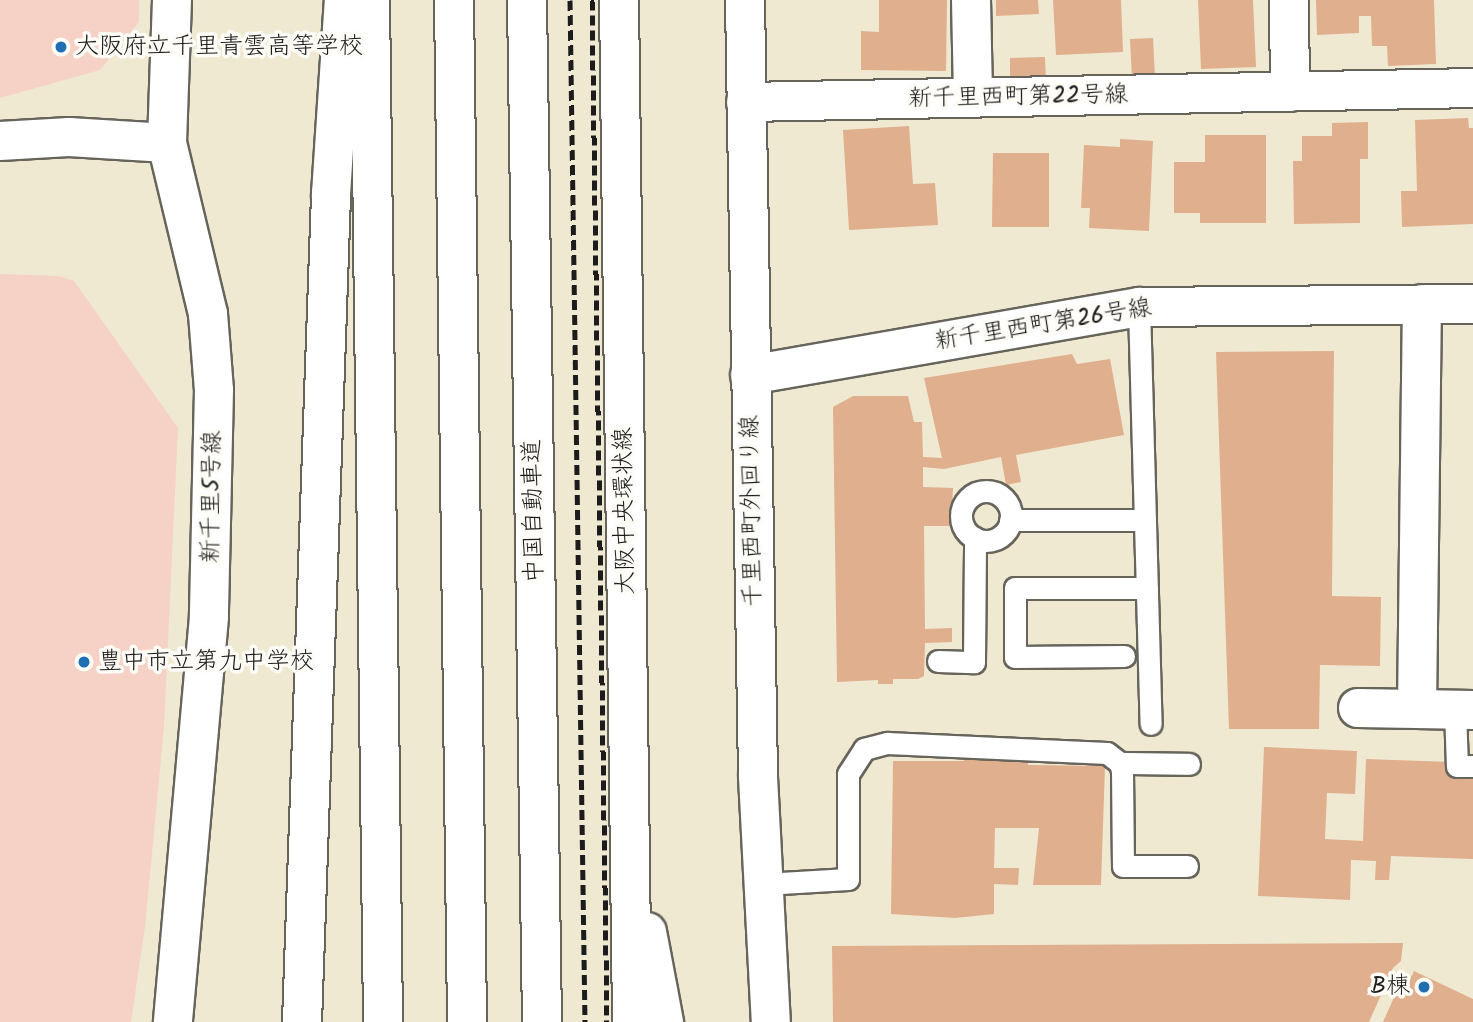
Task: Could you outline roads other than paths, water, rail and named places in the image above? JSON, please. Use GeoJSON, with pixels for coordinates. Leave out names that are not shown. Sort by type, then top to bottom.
{"type":"FeatureCollection","features":[{"type":"Feature","properties":{"kind":"main road","name":"新千里5号線"},"geometry":{"type":"LineString","coordinates":[[172,0],[167,143],[208,314],[214,404],[209,617],[173,1022]]}},
{"type":"Feature","properties":{"kind":"main road"},"geometry":{"type":"LineString","coordinates":[[302,1022],[331,194],[344,0]]}},
{"type":"Feature","properties":{"kind":"main road"},"geometry":{"type":"LineString","coordinates":[[370,0],[383,1022]]}},
{"type":"Feature","properties":{"kind":"main road"},"geometry":{"type":"LineString","coordinates":[[454,0],[467,1022]]}},
{"type":"Feature","properties":{"kind":"main road","name":"中国自動車道"},"geometry":{"type":"LineString","coordinates":[[527,0],[542,1022]]}},
{"type":"Feature","properties":{"kind":"main road","name":"大阪中央環状線"},"geometry":{"type":"LineString","coordinates":[[619,0],[632,1022]]}},
{"type":"Feature","properties":{"kind":"main road","name":"千里西町外回り線"},"geometry":{"type":"LineString","coordinates":[[745,0],[750,375],[764,884],[771,1022]]}},
{"type":"Feature","properties":{"kind":"main road"},"geometry":{"type":"LineString","coordinates":[[971,0],[973,98]]}},
{"type":"Feature","properties":{"kind":"main road"},"geometry":{"type":"LineString","coordinates":[[1289,0],[1290,92]]}},
{"type":"Feature","properties":{"kind":"main road","name":"新千里西町第22号線"},"geometry":{"type":"LineString","coordinates":[[746,102],[1473,88]]}},
{"type":"Feature","properties":{"kind":"main road"},"geometry":{"type":"LineString","coordinates":[[0,141],[69,137],[167,143]]}},
{"type":"Feature","properties":{"kind":"main road","name":"新千里西町第26号線"},"geometry":{"type":"LineString","coordinates":[[750,375],[1139,307],[1473,303]]}},
{"type":"Feature","properties":{"kind":"main road"},"geometry":{"type":"LineString","coordinates":[[1417,709],[1422,304]]}},
{"type":"Feature","properties":{"kind":"main road"},"geometry":{"type":"LineString","coordinates":[[1358,708],[1464,710]]}},
{"type":"Feature","properties":{"kind":"main road"},"geometry":{"type":"LineString","coordinates":[[628,841],[664,1022]]}},
{"type":"Feature","properties":{"kind":"lane"},"geometry":{"type":"LineString","coordinates":[[1139,307],[1151,724]]}},
{"type":"Feature","properties":{"kind":"lane"},"geometry":{"type":"LineString","coordinates":[[938,661],[974,662],[975,538],[961,516],[975,493],[1001,495],[1010,520],[1008,529],[993,540],[975,538]]}},
{"type":"Feature","properties":{"kind":"lane"},"geometry":{"type":"LineString","coordinates":[[1010,520],[1145,520]]}},
{"type":"Feature","properties":{"kind":"lane"},"geometry":{"type":"LineString","coordinates":[[1124,656],[1015,657],[1015,589],[1147,588]]}},
{"type":"Feature","properties":{"kind":"lane"},"geometry":{"type":"LineString","coordinates":[[1464,710],[1457,766],[1473,766]]}},
{"type":"Feature","properties":{"kind":"lane"},"geometry":{"type":"LineString","coordinates":[[764,884],[848,879],[848,774],[858,754],[870,746],[1095,751],[1120,763],[1189,764]]}},
{"type":"Feature","properties":{"kind":"lane"},"geometry":{"type":"LineString","coordinates":[[1120,763],[1123,866],[1187,866]]}},
{"type":"Feature","properties":{"kind":"railway"},"geometry":{"type":"LineString","coordinates":[[570,0],[585,1022]]}},
{"type":"Feature","properties":{"kind":"railway"},"geometry":{"type":"LineString","coordinates":[[592,0],[607,1022]]}},
{"type":"Feature","properties":{"kind":"place","name":"大阪府立千里青雲高等学校"},"geometry":{"type":"Point","coordinates":[61,47]}},
{"type":"Feature","properties":{"kind":"place","name":"豊中市立第九中学校"},"geometry":{"type":"Point","coordinates":[84,662]}},
{"type":"Feature","properties":{"kind":"place","name":"B棟"},"geometry":{"type":"Point","coordinates":[1424,987]}}]}
